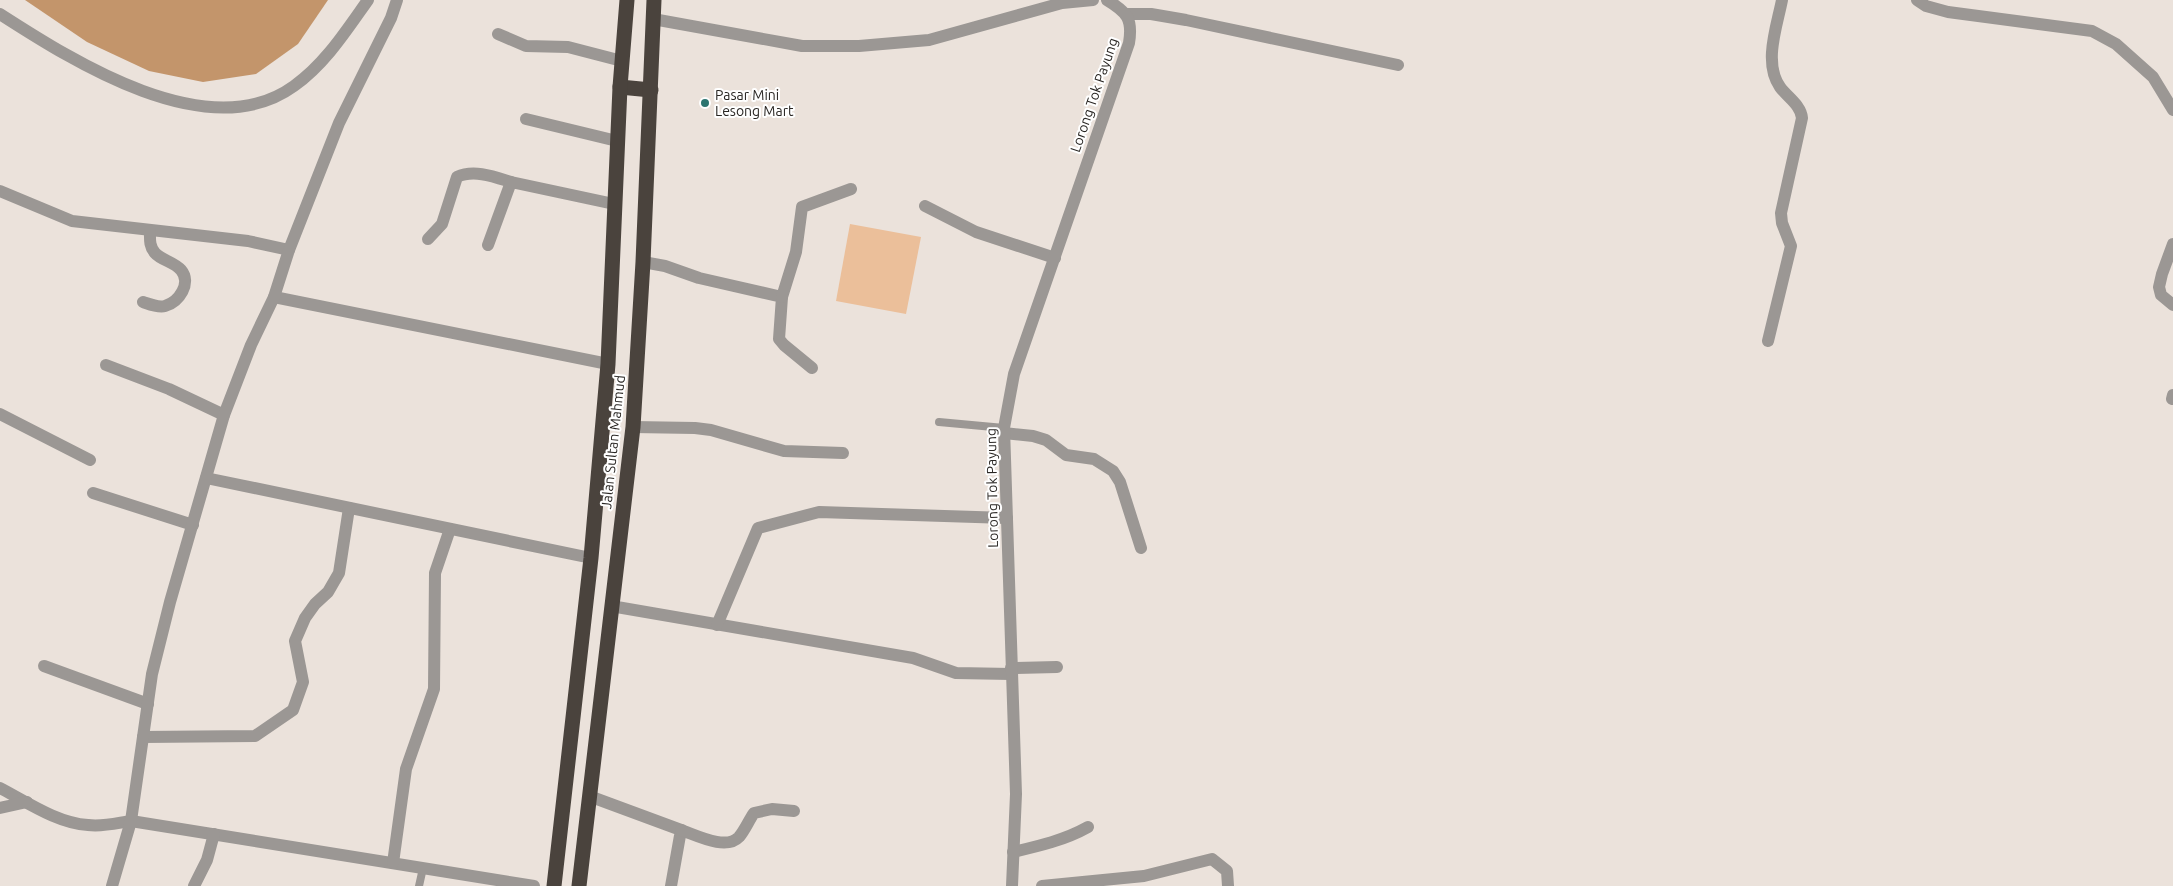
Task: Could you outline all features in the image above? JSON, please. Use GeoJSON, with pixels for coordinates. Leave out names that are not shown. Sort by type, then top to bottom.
{"type":"FeatureCollection","features":[{"type":"Feature","properties":{"kind":"highway","name":"Jalan Sultan Mahmud"},"geometry":{"type":"LineString","coordinates":[[554,886],[591,558],[608,364],[617,141],[627,0]]}},
{"type":"Feature","properties":{"kind":"highway","name":"Jalan Sultan Mahmud"},"geometry":{"type":"LineString","coordinates":[[579,886],[633,427],[643,262],[654,0]]}},
{"type":"Feature","properties":{"kind":"highway"},"geometry":{"type":"LineString","coordinates":[[620,87],[651,90]]}},
{"type":"Feature","properties":{"kind":"street"},"geometry":{"type":"LineString","coordinates":[[0,14],[76,62],[143,92],[184,103],[239,107],[277,96],[293,87],[311,72],[342,37],[368,0]]}},
{"type":"Feature","properties":{"kind":"street"},"geometry":{"type":"LineString","coordinates":[[112,886],[131,821],[152,674],[224,416],[251,345],[274,297],[288,250],[339,123],[391,18],[397,0]]}},
{"type":"Feature","properties":{"kind":"street"},"geometry":{"type":"LineString","coordinates":[[654,19],[802,46],[858,46],[930,40],[1062,3],[1092,0]]}},
{"type":"Feature","properties":{"kind":"street"},"geometry":{"type":"LineString","coordinates":[[1107,0],[1126,14],[1151,14],[1186,20],[1398,65]]}},
{"type":"Feature","properties":{"kind":"street"},"geometry":{"type":"LineString","coordinates":[[1768,341],[1791,246],[1782,223],[1781,213],[1802,118],[1800,109],[1779,86],[1771,62],[1782,0]]}},
{"type":"Feature","properties":{"kind":"street"},"geometry":{"type":"LineString","coordinates":[[1917,0],[1926,6],[1948,12],[2092,31],[2116,44],[2151,75],[2173,110]]}},
{"type":"Feature","properties":{"kind":"street","name":"Lorong Tok Payung"},"geometry":{"type":"LineString","coordinates":[[1012,886],[1016,794],[1004,431],[1014,374],[1129,43],[1131,28],[1126,14]]}},
{"type":"Feature","properties":{"kind":"street"},"geometry":{"type":"LineString","coordinates":[[498,34],[526,46],[568,47],[622,62]]}},
{"type":"Feature","properties":{"kind":"street"},"geometry":{"type":"LineString","coordinates":[[526,119],[617,141]]}},
{"type":"Feature","properties":{"kind":"street"},"geometry":{"type":"LineString","coordinates":[[428,239],[442,224],[457,177],[463,174],[485,175],[614,204]]}},
{"type":"Feature","properties":{"kind":"street"},"geometry":{"type":"LineString","coordinates":[[488,244],[511,182]]}},
{"type":"Feature","properties":{"kind":"street"},"geometry":{"type":"LineString","coordinates":[[812,368],[779,340],[782,297],[796,252],[802,207],[850,189]]}},
{"type":"Feature","properties":{"kind":"street"},"geometry":{"type":"LineString","coordinates":[[0,191],[72,221],[248,241],[288,250]]}},
{"type":"Feature","properties":{"kind":"street"},"geometry":{"type":"LineString","coordinates":[[925,206],[951,221],[976,232],[1055,258]]}},
{"type":"Feature","properties":{"kind":"street"},"geometry":{"type":"LineString","coordinates":[[143,302],[165,307],[178,299],[185,284],[185,277],[181,270],[155,254],[150,243],[150,231]]}},
{"type":"Feature","properties":{"kind":"street"},"geometry":{"type":"LineString","coordinates":[[2173,244],[2159,287],[2161,296],[2173,305]]}},
{"type":"Feature","properties":{"kind":"street"},"geometry":{"type":"LineString","coordinates":[[643,262],[664,266],[699,278],[782,297]]}},
{"type":"Feature","properties":{"kind":"street"},"geometry":{"type":"LineString","coordinates":[[274,297],[608,364]]}},
{"type":"Feature","properties":{"kind":"street"},"geometry":{"type":"LineString","coordinates":[[106,365],[169,389],[224,416]]}},
{"type":"Feature","properties":{"kind":"street"},"geometry":{"type":"LineString","coordinates":[[0,414],[90,460]]}},
{"type":"Feature","properties":{"kind":"street"},"geometry":{"type":"LineString","coordinates":[[633,427],[695,428],[711,430],[784,450],[843,453]]}},
{"type":"Feature","properties":{"kind":"street"},"geometry":{"type":"LineString","coordinates":[[1004,431],[1046,440],[1066,455],[1094,459],[1113,471],[1120,482],[1141,548]]}},
{"type":"Feature","properties":{"kind":"street"},"geometry":{"type":"LineString","coordinates":[[206,478],[591,558]]}},
{"type":"Feature","properties":{"kind":"street"},"geometry":{"type":"LineString","coordinates":[[93,492],[193,525]]}},
{"type":"Feature","properties":{"kind":"street"},"geometry":{"type":"LineString","coordinates":[[143,737],[255,736],[294,710],[303,682],[295,641],[305,618],[315,604],[328,592],[340,573],[348,508]]}},
{"type":"Feature","properties":{"kind":"street"},"geometry":{"type":"LineString","coordinates":[[717,625],[758,528],[819,512],[1008,518]]}},
{"type":"Feature","properties":{"kind":"street"},"geometry":{"type":"LineString","coordinates":[[393,863],[406,769],[434,689],[435,573],[450,529]]}},
{"type":"Feature","properties":{"kind":"street"},"geometry":{"type":"LineString","coordinates":[[611,606],[913,658],[956,673],[1057,667]]}},
{"type":"Feature","properties":{"kind":"street"},"geometry":{"type":"LineString","coordinates":[[44,666],[148,704]]}},
{"type":"Feature","properties":{"kind":"street"},"geometry":{"type":"LineString","coordinates":[[0,788],[61,819],[78,824],[101,826],[131,821],[534,886]]}},
{"type":"Feature","properties":{"kind":"street"},"geometry":{"type":"LineString","coordinates":[[589,796],[718,842],[732,842],[739,837],[754,812],[772,809],[794,811]]}},
{"type":"Feature","properties":{"kind":"street"},"geometry":{"type":"LineString","coordinates":[[0,808],[27,802]]}},
{"type":"Feature","properties":{"kind":"street"},"geometry":{"type":"LineString","coordinates":[[1013,852],[1039,846],[1076,833],[1088,826]]}},
{"type":"Feature","properties":{"kind":"street"},"geometry":{"type":"LineString","coordinates":[[671,886],[681,830]]}},
{"type":"Feature","properties":{"kind":"street"},"geometry":{"type":"LineString","coordinates":[[194,886],[207,860],[214,834]]}},
{"type":"Feature","properties":{"kind":"street"},"geometry":{"type":"LineString","coordinates":[[1042,886],[1144,876],[1212,859],[1227,871],[1228,886]]}},
{"type":"Feature","properties":{"kind":"lane"},"geometry":{"type":"LineString","coordinates":[[939,422],[1004,431]]}},
{"type":"Feature","properties":{"kind":"lane"},"geometry":{"type":"LineString","coordinates":[[419,886],[423,868]]}},
{"type":"Feature","properties":{"kind":"shaded area"},"geometry":{"type":"Polygon","coordinates":[[[25,0],[328,0],[298,44],[256,74],[203,82],[149,71],[87,42],[25,0]]]}},
{"type":"Feature","properties":{"kind":"shaded area"},"geometry":{"type":"Polygon","coordinates":[[[850,224],[921,237],[906,314],[836,301],[850,224]]]}},
{"type":"Feature","properties":{"kind":"place","name":"Pasar Mini Lesong Mart"},"geometry":{"type":"Point","coordinates":[705,103]}}]}
